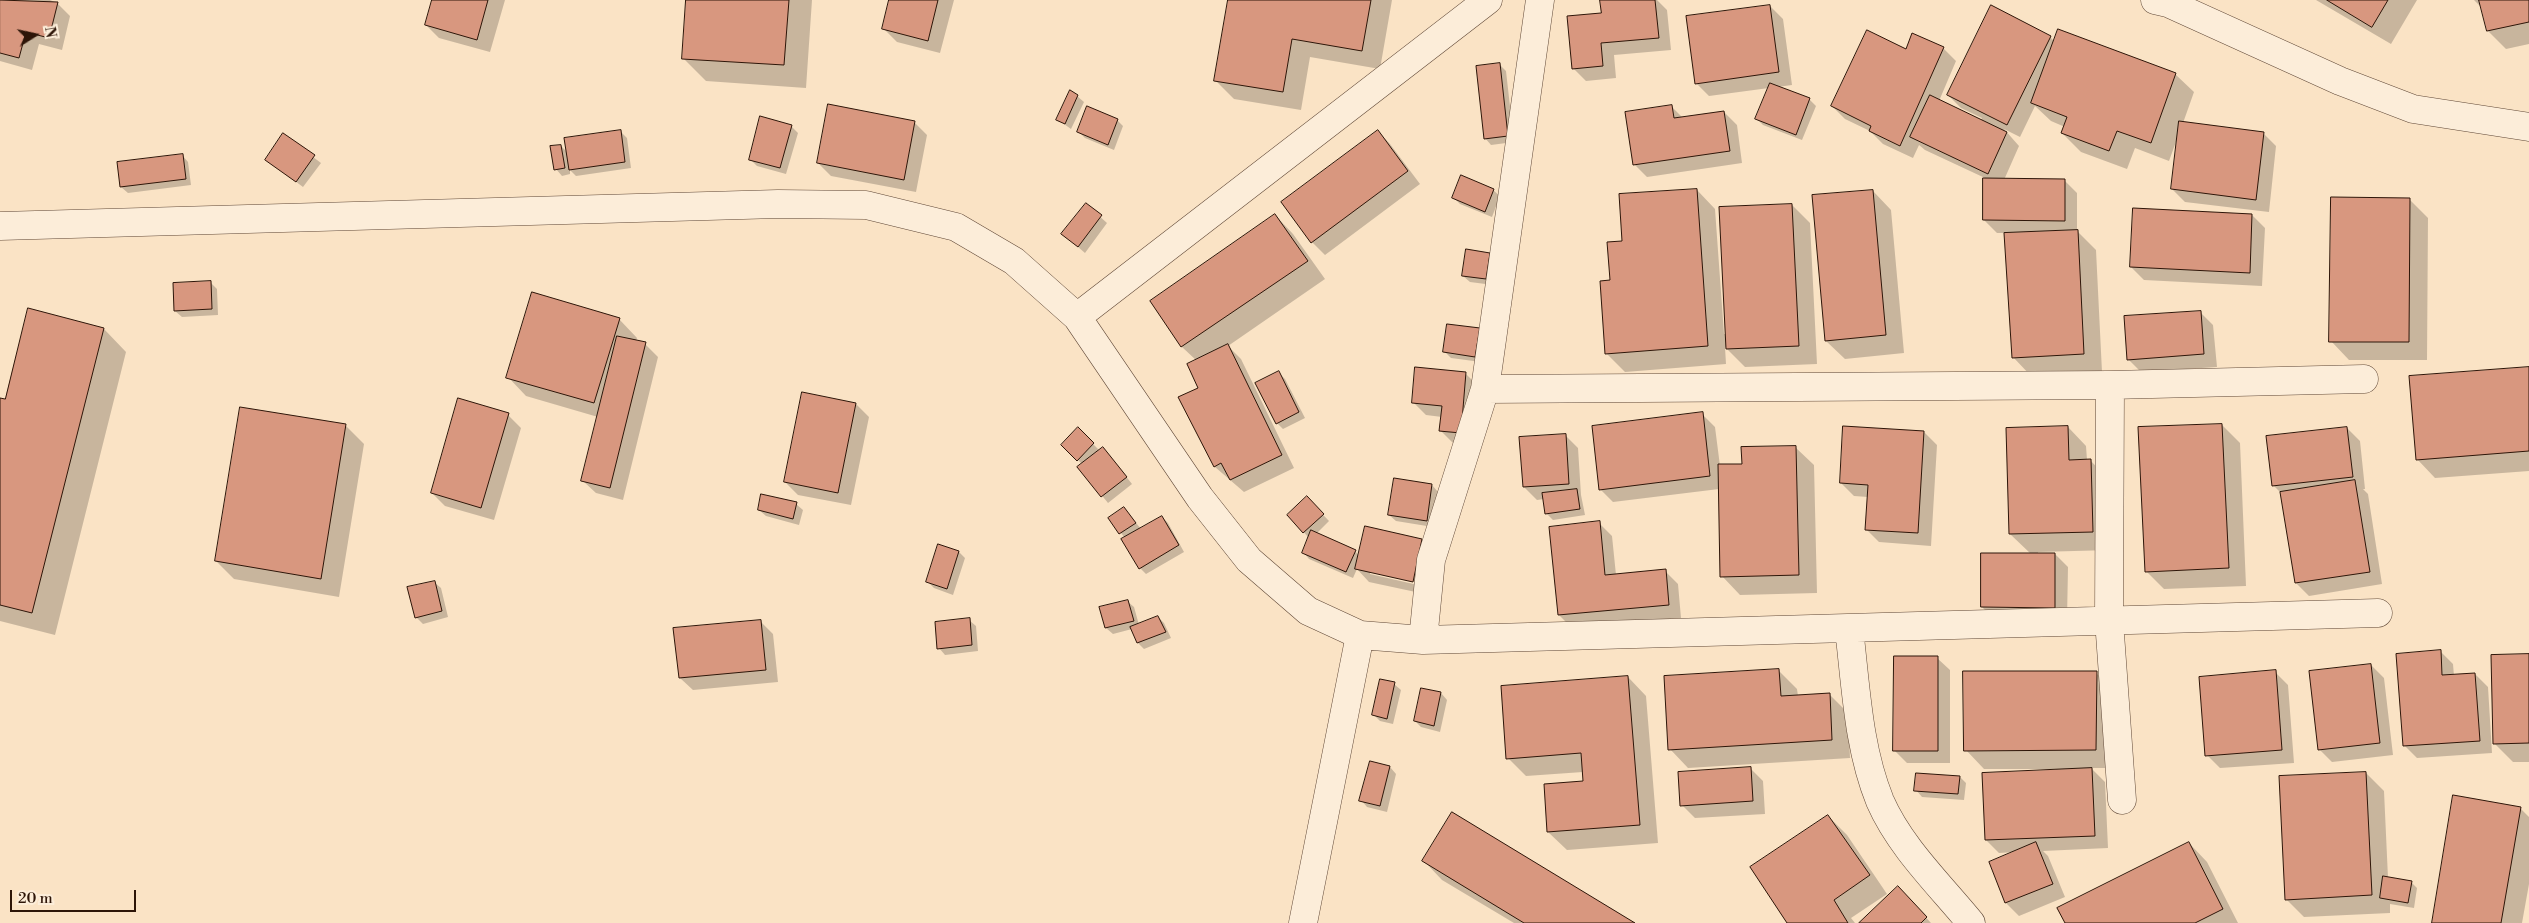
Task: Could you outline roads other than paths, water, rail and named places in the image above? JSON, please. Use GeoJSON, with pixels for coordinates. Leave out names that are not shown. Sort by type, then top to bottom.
{"type":"FeatureCollection","features":[{"type":"Feature","properties":{"kind":"street"},"geometry":{"type":"LineString","coordinates":[[1077,317],[1488,0]]}},
{"type":"Feature","properties":{"kind":"street"},"geometry":{"type":"LineString","coordinates":[[1423,640],[1431,560],[1485,389],[1540,0]]}},
{"type":"Feature","properties":{"kind":"street"},"geometry":{"type":"LineString","coordinates":[[2155,0],[2168,3],[2340,82],[2413,109],[2529,127]]}},
{"type":"Feature","properties":{"kind":"street"},"geometry":{"type":"LineString","coordinates":[[0,226],[778,204],[866,205],[956,227],[1014,261],[1077,317],[1200,498],[1250,560],[1308,611],[1360,635],[1423,640],[2378,613]]}},
{"type":"Feature","properties":{"kind":"street"},"geometry":{"type":"LineString","coordinates":[[1485,389],[2110,385],[2364,379]]}},
{"type":"Feature","properties":{"kind":"street"},"geometry":{"type":"LineString","coordinates":[[2110,385],[2109,620],[2122,800]]}},
{"type":"Feature","properties":{"kind":"street"},"geometry":{"type":"LineString","coordinates":[[1849,629],[1865,756],[1881,802],[1906,846],[1972,923]]}},
{"type":"Feature","properties":{"kind":"street"},"geometry":{"type":"LineString","coordinates":[[1303,923],[1360,635]]}}]}
